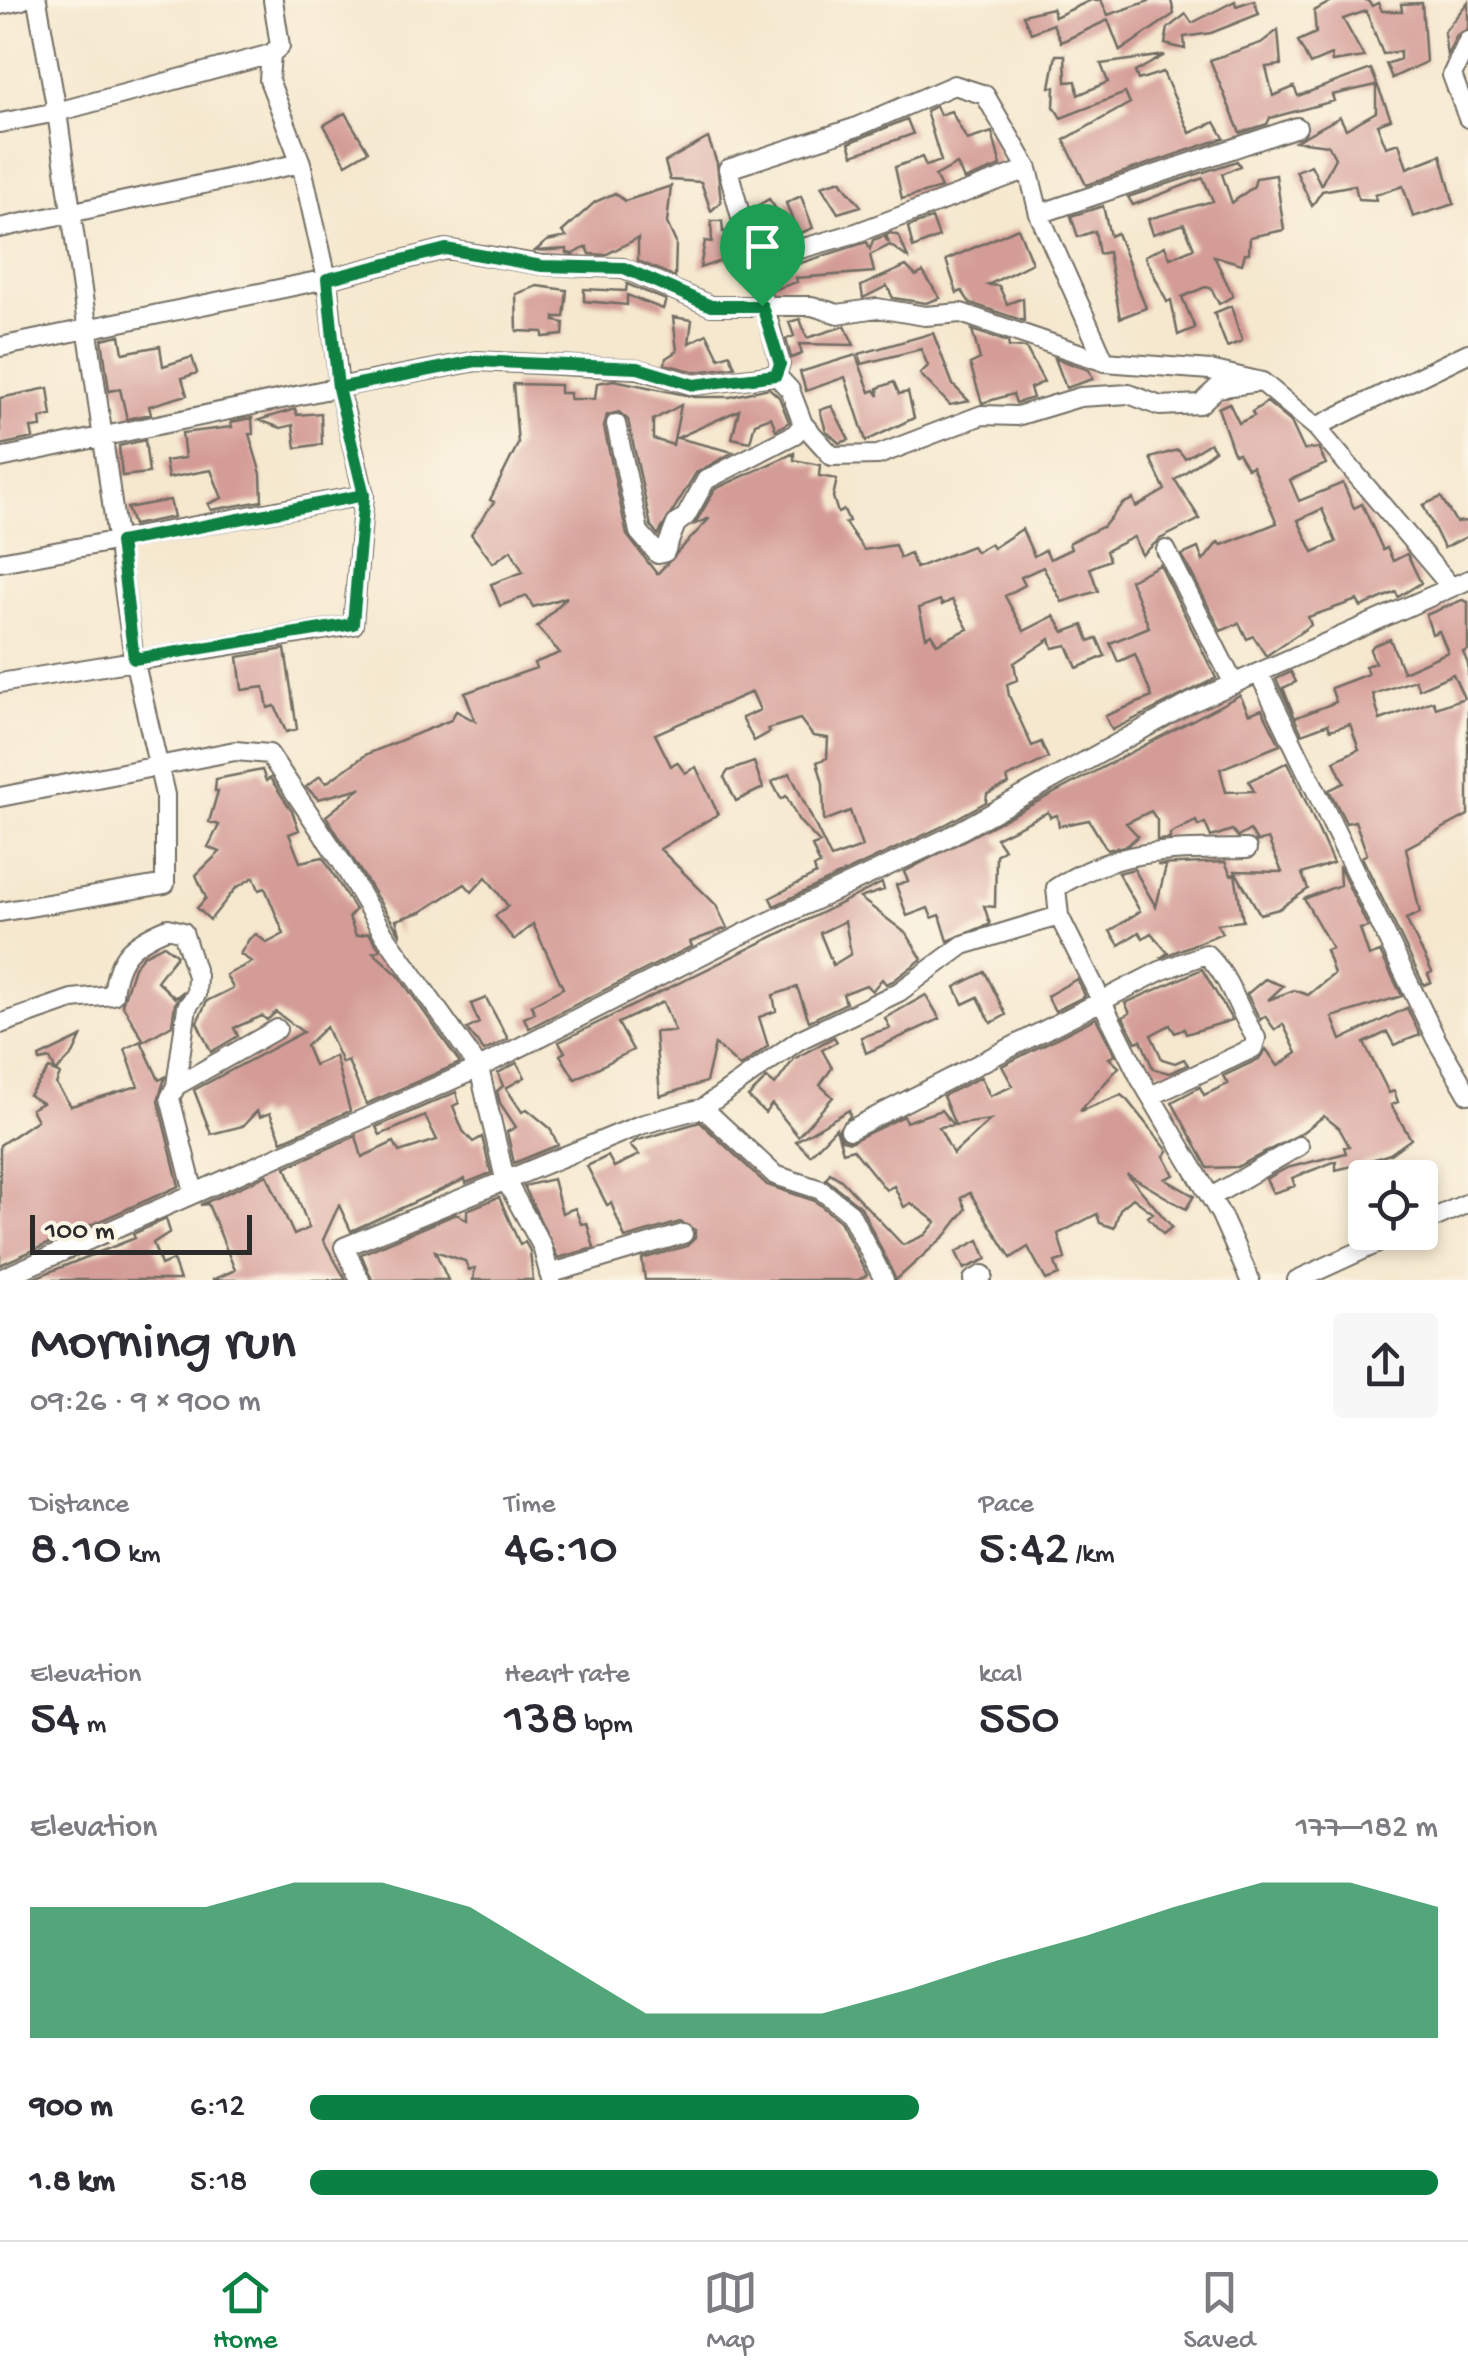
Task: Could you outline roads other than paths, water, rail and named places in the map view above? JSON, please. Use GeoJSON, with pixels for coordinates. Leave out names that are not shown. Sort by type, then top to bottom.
{"type":"FeatureCollection","features":[{"type":"Feature","properties":{"kind":"street"},"geometry":{"type":"LineString","coordinates":[[0,5],[22,0]]}},
{"type":"Feature","properties":{"kind":"street"},"geometry":{"type":"LineString","coordinates":[[0,912],[164,884],[164,794],[134,659],[57,112],[36,0]]}},
{"type":"Feature","properties":{"kind":"street"},"geometry":{"type":"LineString","coordinates":[[0,123],[57,112],[272,54],[280,46],[273,0]]}},
{"type":"Feature","properties":{"kind":"street"},"geometry":{"type":"LineString","coordinates":[[1468,41],[1452,74],[1468,118]]}},
{"type":"Feature","properties":{"kind":"street"},"geometry":{"type":"LineString","coordinates":[[0,683],[353,624],[364,495],[338,388],[327,279],[301,163],[268,80],[272,54]]}},
{"type":"Feature","properties":{"kind":"street"},"geometry":{"type":"LineString","coordinates":[[776,375],[780,364],[728,168],[854,128],[954,85],[985,96],[1028,169],[1039,214],[1105,362]]}},
{"type":"Feature","properties":{"kind":"street"},"geometry":{"type":"LineString","coordinates":[[1039,214],[1297,128]]}},
{"type":"Feature","properties":{"kind":"street"},"geometry":{"type":"LineString","coordinates":[[0,228],[301,163]]}},
{"type":"Feature","properties":{"kind":"street"},"geometry":{"type":"LineString","coordinates":[[751,262],[841,238],[1028,169]]}},
{"type":"Feature","properties":{"kind":"street"},"geometry":{"type":"LineString","coordinates":[[0,347],[327,279],[446,249],[542,266],[624,268],[711,306],[812,306],[838,314],[877,308],[925,316],[962,313],[1105,362],[1210,370],[1262,382],[1316,427],[1460,583],[1190,703],[945,838],[741,935],[479,1068],[0,1279]]}},
{"type":"Feature","properties":{"kind":"street"},"geometry":{"type":"LineString","coordinates":[[1316,427],[1468,354]]}},
{"type":"Feature","properties":{"kind":"street"},"geometry":{"type":"LineString","coordinates":[[0,458],[476,361],[638,368],[694,385],[776,375]]}},
{"type":"Feature","properties":{"kind":"street"},"geometry":{"type":"LineString","coordinates":[[776,375],[790,390],[803,424],[832,456],[878,455],[982,415],[1017,416],[1080,398],[1129,394],[1160,406],[1200,404],[1217,388],[1262,382]]}},
{"type":"Feature","properties":{"kind":"street"},"geometry":{"type":"LineString","coordinates":[[616,424],[639,532],[658,554],[664,552],[676,524],[686,516],[706,480],[795,434],[803,424]]}},
{"type":"Feature","properties":{"kind":"street"},"geometry":{"type":"LineString","coordinates":[[0,562],[364,495]]}},
{"type":"Feature","properties":{"kind":"street"},"geometry":{"type":"LineString","coordinates":[[1166,550],[1234,684]]}},
{"type":"Feature","properties":{"kind":"street"},"geometry":{"type":"LineString","coordinates":[[1259,673],[1436,1039],[1468,1094]]}},
{"type":"Feature","properties":{"kind":"street"},"geometry":{"type":"LineString","coordinates":[[0,798],[235,751],[269,754],[382,931],[479,1068],[505,1178],[542,1246],[550,1277],[683,1234]]}},
{"type":"Feature","properties":{"kind":"street"},"geometry":{"type":"LineString","coordinates":[[1247,848],[1160,850],[1090,866],[1056,888],[1058,916],[1151,1096],[1211,1197],[1250,1280]]}},
{"type":"Feature","properties":{"kind":"street"},"geometry":{"type":"LineString","coordinates":[[360,1280],[344,1247],[640,1125],[703,1108],[799,1040],[899,992],[963,945],[1058,916]]}},
{"type":"Feature","properties":{"kind":"street"},"geometry":{"type":"LineString","coordinates":[[0,1024],[72,998],[113,995],[115,970],[129,947],[168,928],[183,932],[197,976],[196,995],[187,1006],[176,1086],[170,1098],[194,1193]]}},
{"type":"Feature","properties":{"kind":"street"},"geometry":{"type":"LineString","coordinates":[[850,1130],[1102,1000],[1206,954],[1227,974],[1234,1004],[1256,1038],[1254,1048],[1151,1096]]}},
{"type":"Feature","properties":{"kind":"street"},"geometry":{"type":"LineString","coordinates":[[176,1086],[277,1029]]}},
{"type":"Feature","properties":{"kind":"street"},"geometry":{"type":"LineString","coordinates":[[703,1108],[775,1175],[820,1190],[850,1213],[884,1280]]}},
{"type":"Feature","properties":{"kind":"street"},"geometry":{"type":"LineString","coordinates":[[1211,1197],[1299,1146]]}},
{"type":"Feature","properties":{"kind":"street"},"geometry":{"type":"LineString","coordinates":[[1438,1216],[1468,1203]]}},
{"type":"Feature","properties":{"kind":"street"},"geometry":{"type":"LineString","coordinates":[[1297,1280],[1363,1250]]}}]}
